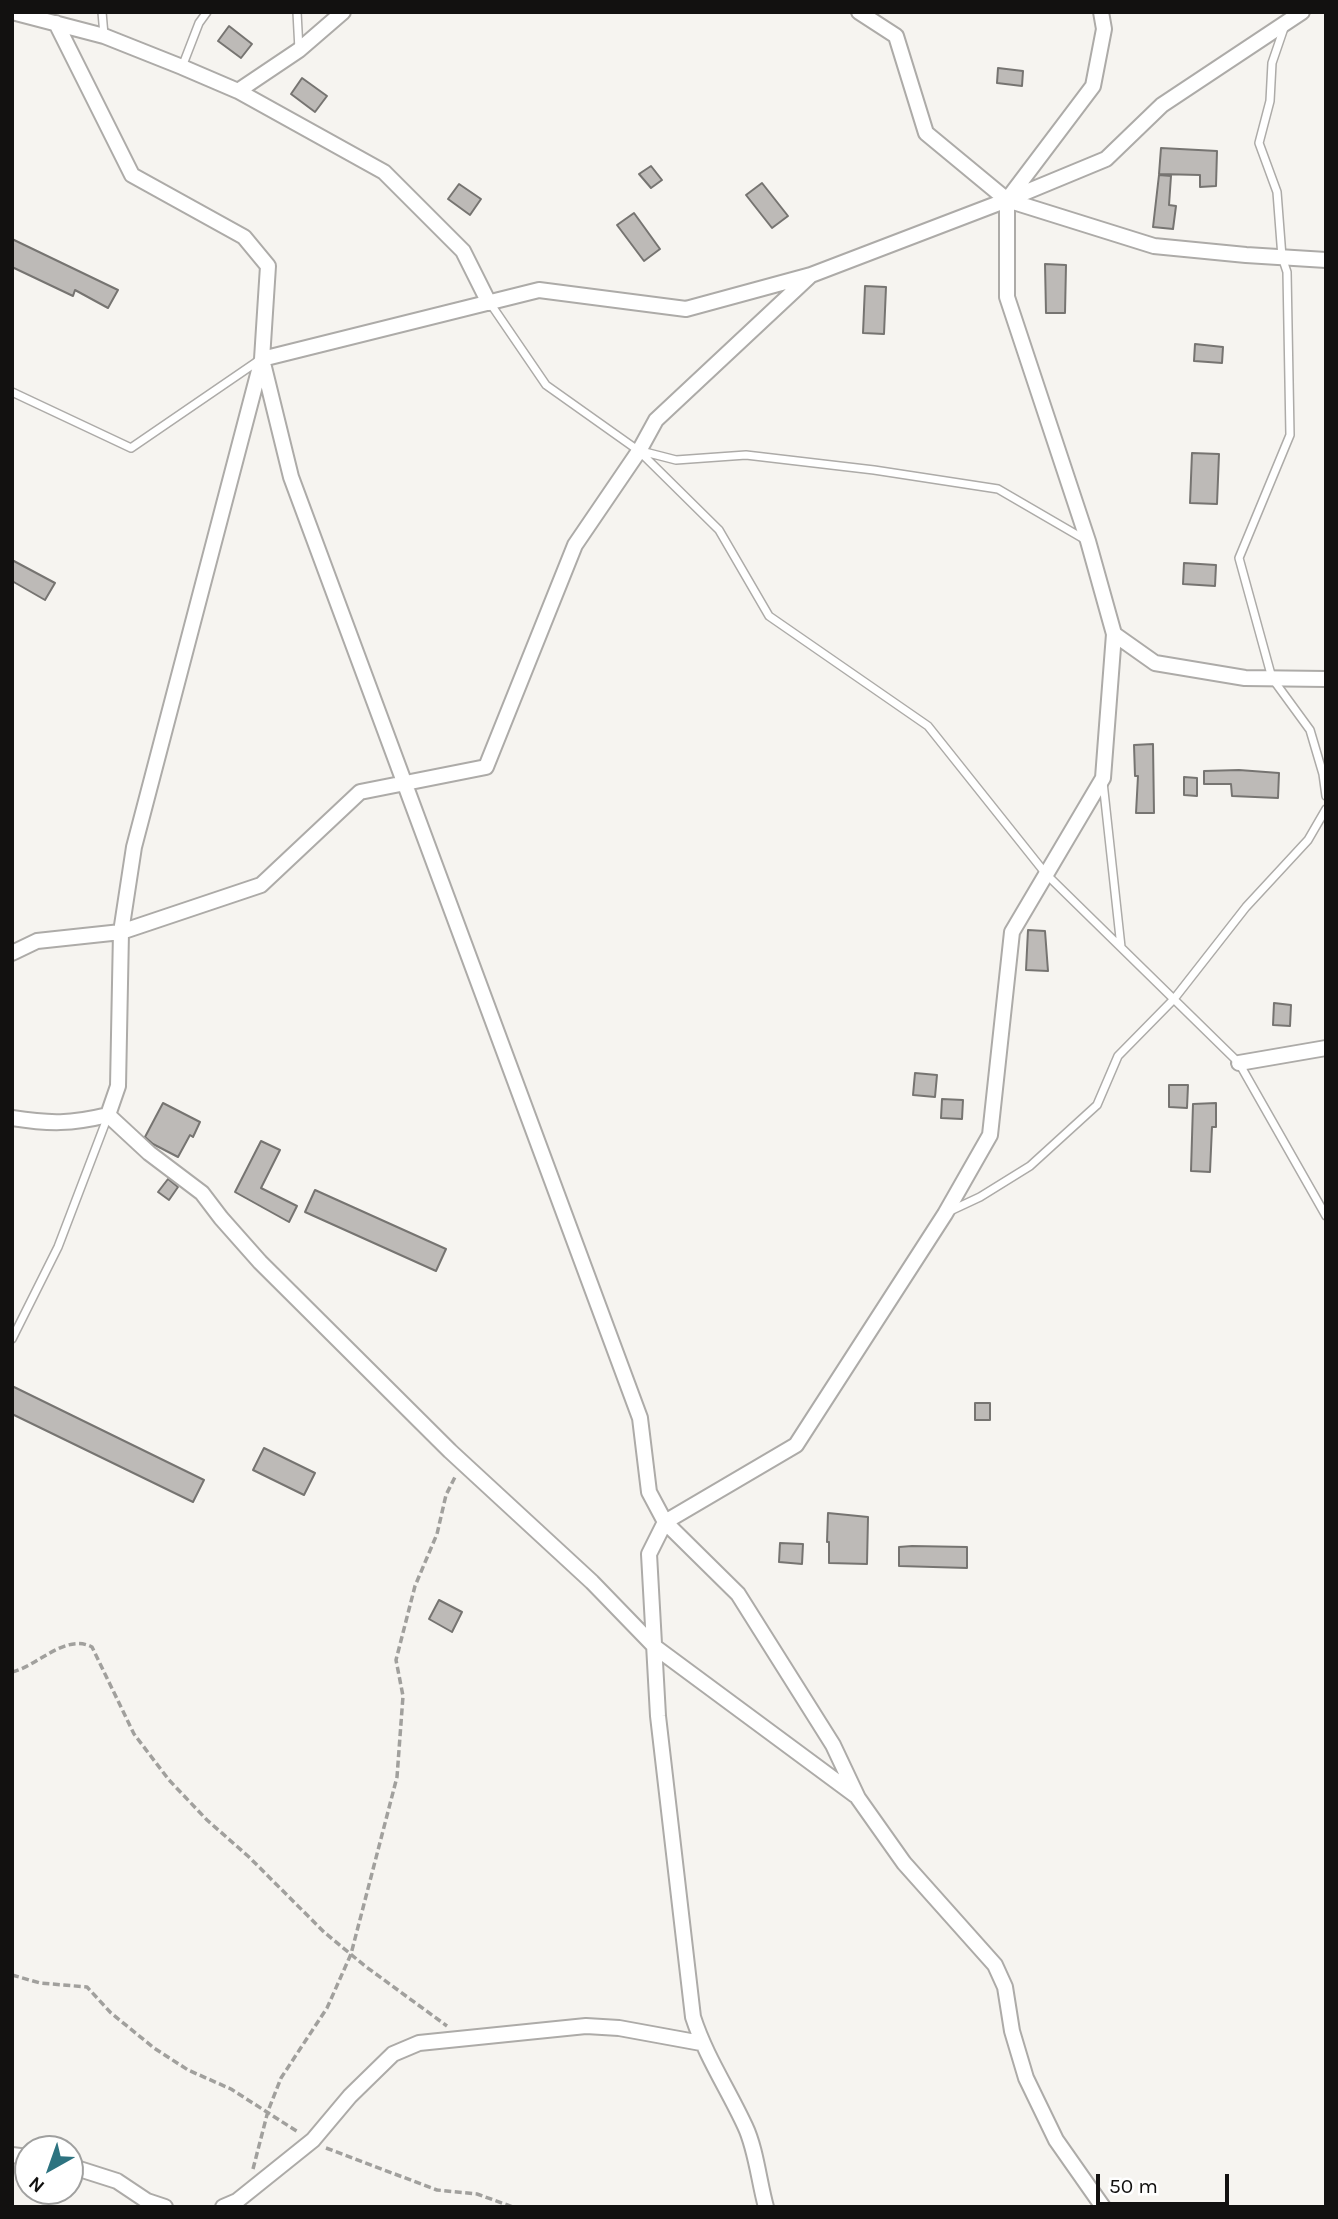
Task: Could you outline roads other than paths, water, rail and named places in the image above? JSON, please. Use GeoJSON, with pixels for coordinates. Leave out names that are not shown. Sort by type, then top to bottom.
{"type":"FeatureCollection","features":[{"type":"Feature","properties":{"kind":"street"},"geometry":{"type":"LineString","coordinates":[[12,12],[46,18],[104,36],[182,67],[237,91],[384,172],[463,251],[489,303]]}},
{"type":"Feature","properties":{"kind":"street"},"geometry":{"type":"LineString","coordinates":[[237,91],[299,50],[343,12]]}},
{"type":"Feature","properties":{"kind":"street"},"geometry":{"type":"LineString","coordinates":[[859,12],[896,36],[926,134],[1007,200],[1154,246],[1326,260]]}},
{"type":"Feature","properties":{"kind":"street"},"geometry":{"type":"LineString","coordinates":[[765,2207],[747,2129],[701,2043],[693,2017],[658,1716],[649,1554],[665,1522],[796,1445],[945,1214],[990,1135],[1012,932],[1103,778],[1114,634],[1088,541],[1007,297],[1007,200],[1093,86],[1104,29],[1101,12]]}},
{"type":"Feature","properties":{"kind":"street"},"geometry":{"type":"LineString","coordinates":[[262,359],[539,290],[686,309],[811,275],[1107,159],[1162,105],[1302,12]]}},
{"type":"Feature","properties":{"kind":"street"},"geometry":{"type":"LineString","coordinates":[[46,18],[132,175],[244,237],[268,266],[262,359],[134,847],[121,932],[118,1086],[108,1115]]}},
{"type":"Feature","properties":{"kind":"street"},"geometry":{"type":"LineString","coordinates":[[12,953],[37,941],[121,932],[261,885],[360,792],[486,767],[575,545],[639,451],[656,420],[811,275]]}},
{"type":"Feature","properties":{"kind":"street"},"geometry":{"type":"LineString","coordinates":[[262,359],[291,477],[640,1418],[649,1492],[665,1522],[738,1594],[833,1745],[858,1798],[904,1863],[995,1965],[1005,1987],[1012,2031],[1026,2078],[1056,2140],[1103,2207]]}},
{"type":"Feature","properties":{"kind":"street"},"geometry":{"type":"LineString","coordinates":[[1114,634],[1155,663],[1245,678],[1326,679]]}},
{"type":"Feature","properties":{"kind":"street"},"geometry":{"type":"LineString","coordinates":[[1239,1063],[1326,1048]]}},
{"type":"Feature","properties":{"kind":"street"},"geometry":{"type":"LineString","coordinates":[[12,1118],[49,1124],[84,1121],[108,1115]]}},
{"type":"Feature","properties":{"kind":"street"},"geometry":{"type":"LineString","coordinates":[[108,1115],[149,1153],[202,1193],[221,1219],[260,1262],[462,1462],[592,1582],[655,1647],[858,1798]]}},
{"type":"Feature","properties":{"kind":"street"},"geometry":{"type":"LineString","coordinates":[[236,2201],[313,2140],[350,2096],[393,2054],[419,2043],[586,2026],[619,2028],[701,2043]]}},
{"type":"Feature","properties":{"kind":"street"},"geometry":{"type":"LineString","coordinates":[[84,2170],[117,2181],[147,2201],[165,2207]]}},
{"type":"Feature","properties":{"kind":"lane"},"geometry":{"type":"LineString","coordinates":[[102,12],[104,36]]}},
{"type":"Feature","properties":{"kind":"lane"},"geometry":{"type":"LineString","coordinates":[[182,67],[207,12]]}},
{"type":"Feature","properties":{"kind":"lane"},"geometry":{"type":"LineString","coordinates":[[297,12],[299,50]]}},
{"type":"Feature","properties":{"kind":"lane"},"geometry":{"type":"LineString","coordinates":[[1285,24],[1272,63],[1270,102],[1259,144],[1277,192],[1282,257],[1287,272],[1290,435],[1239,558],[1272,678],[1310,730],[1323,774],[1326,796]]}},
{"type":"Feature","properties":{"kind":"lane"},"geometry":{"type":"LineString","coordinates":[[489,303],[546,384],[639,451],[719,530],[769,616],[928,726],[1046,874],[1239,1063],[1326,1216]]}},
{"type":"Feature","properties":{"kind":"lane"},"geometry":{"type":"LineString","coordinates":[[12,392],[131,448],[262,359]]}},
{"type":"Feature","properties":{"kind":"lane"},"geometry":{"type":"LineString","coordinates":[[639,451],[676,460],[746,455],[874,470],[999,489],[1088,541]]}},
{"type":"Feature","properties":{"kind":"lane"},"geometry":{"type":"LineString","coordinates":[[1103,778],[1121,947]]}},
{"type":"Feature","properties":{"kind":"lane"},"geometry":{"type":"LineString","coordinates":[[945,1214],[980,1197],[1030,1166],[1097,1105],[1118,1056],[1174,999],[1245,907],[1308,840],[1326,809]]}},
{"type":"Feature","properties":{"kind":"lane"},"geometry":{"type":"LineString","coordinates":[[1316,826],[1326,831]]}},
{"type":"Feature","properties":{"kind":"lane"},"geometry":{"type":"LineString","coordinates":[[12,1339],[58,1247],[108,1115]]}}]}
